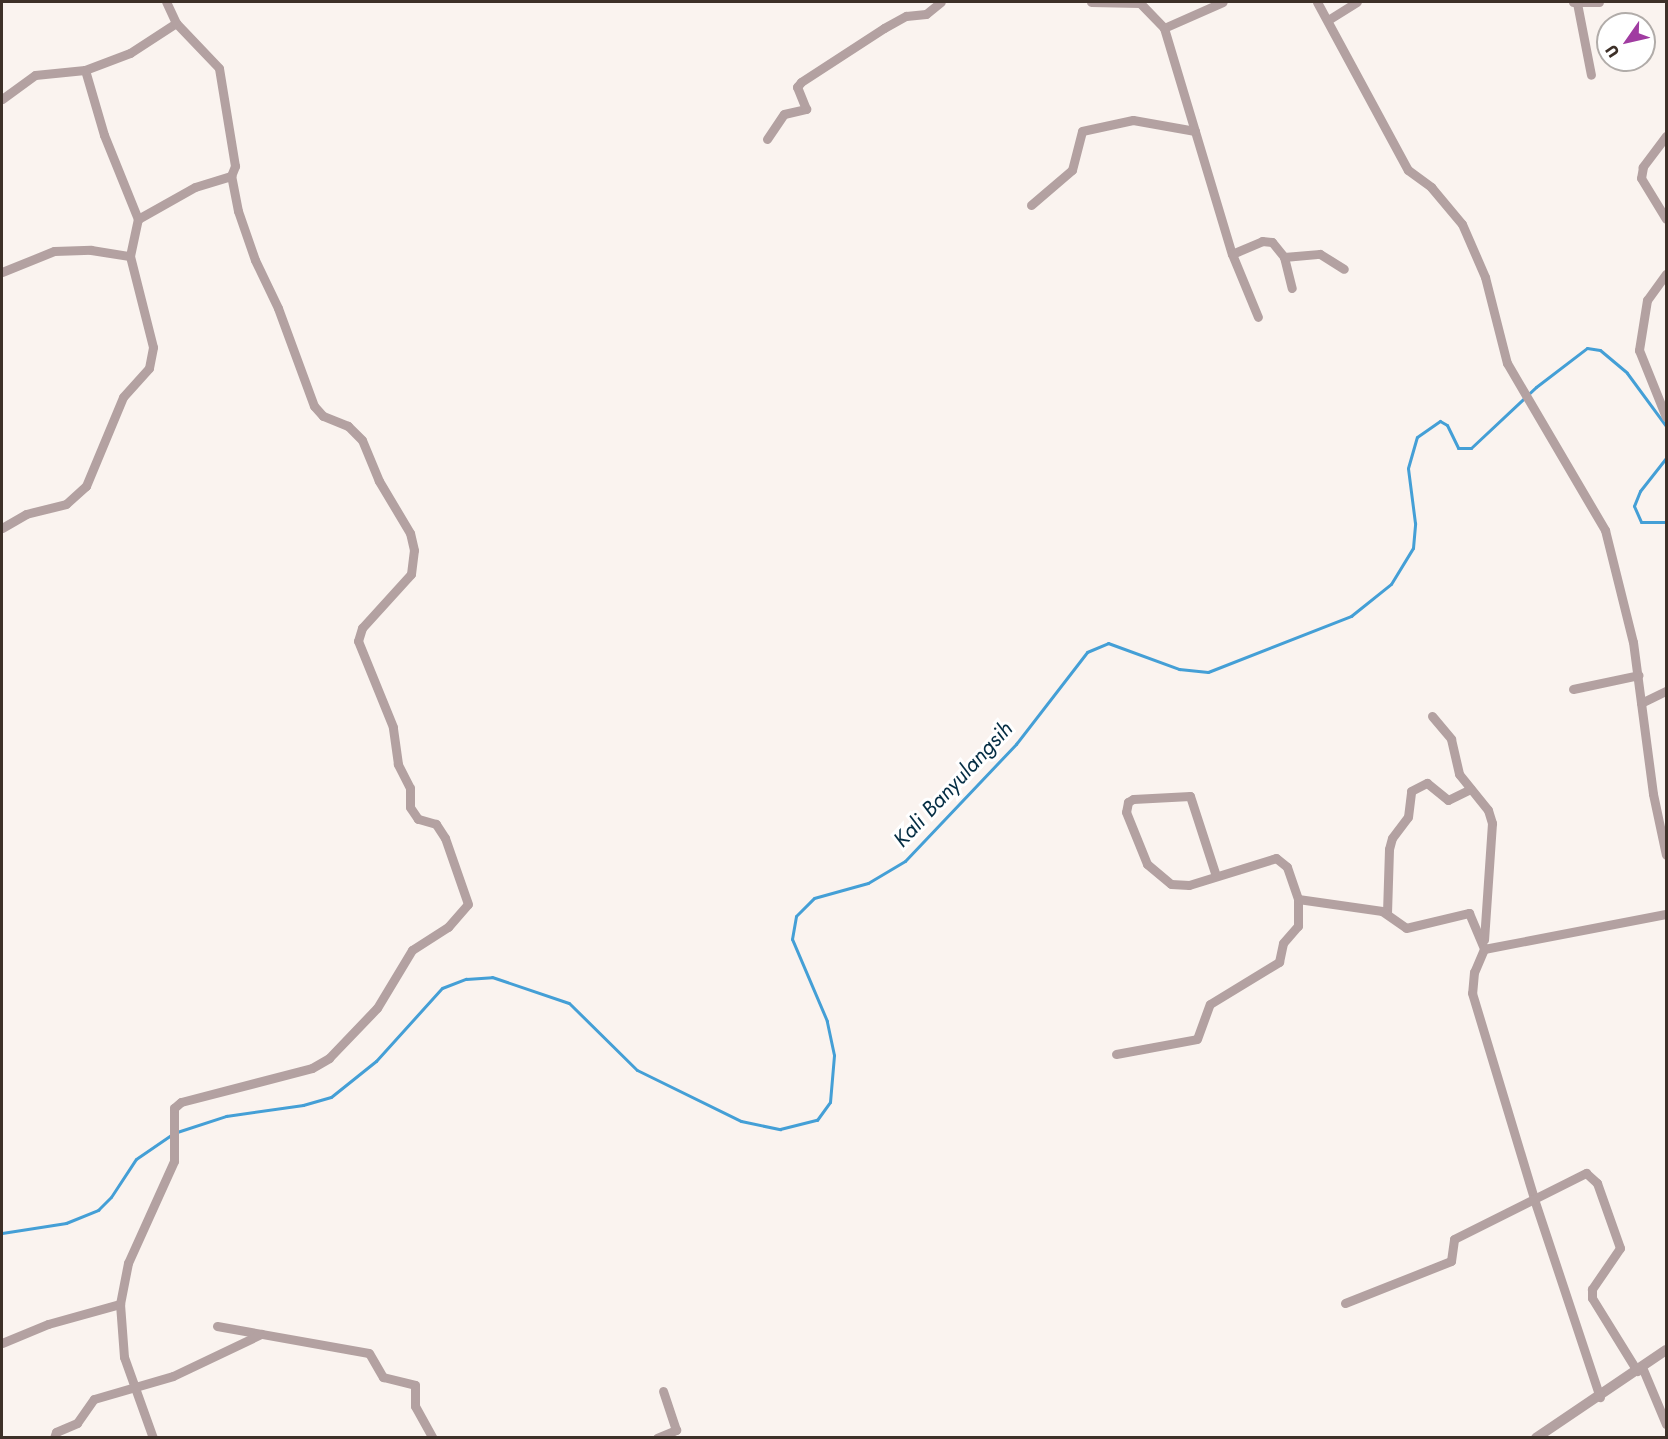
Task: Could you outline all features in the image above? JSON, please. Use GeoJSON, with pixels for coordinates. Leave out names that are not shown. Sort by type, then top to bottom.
{"type":"FeatureCollection","features":[{"type":"Feature","properties":{"kind":"street"},"geometry":{"type":"LineString","coordinates":[[153,1437],[124,1358],[120,1304],[125,1272],[176,1153],[172,1117],[181,1102],[312,1068],[329,1058],[377,1008],[412,950],[448,927],[468,904],[445,838],[436,824],[418,819],[410,807],[410,788],[398,764],[393,727],[358,641],[362,628],[411,574],[414,550],[410,533],[382,488],[362,440],[348,426],[323,416],[309,396],[278,308],[255,260],[238,211],[231,176],[235,153],[219,68],[176,23],[166,2]]}},
{"type":"Feature","properties":{"kind":"street"},"geometry":{"type":"LineString","coordinates":[[767,138],[784,114],[806,109],[797,87],[801,82],[884,28],[906,16],[926,14],[941,2]]}},
{"type":"Feature","properties":{"kind":"street"},"geometry":{"type":"LineString","coordinates":[[1091,2],[1140,3],[1164,28],[1232,254],[1258,317]]}},
{"type":"Feature","properties":{"kind":"street"},"geometry":{"type":"LineString","coordinates":[[1164,28],[1223,2]]}},
{"type":"Feature","properties":{"kind":"street"},"geometry":{"type":"LineString","coordinates":[[1317,2],[1408,170],[1431,187],[1462,224],[1481,264],[1499,342],[1522,394],[1608,538],[1639,675],[1653,794],[1666,855]]}},
{"type":"Feature","properties":{"kind":"street"},"geometry":{"type":"LineString","coordinates":[[1328,20],[1357,2]]}},
{"type":"Feature","properties":{"kind":"street"},"geometry":{"type":"LineString","coordinates":[[1591,75],[1575,2],[1599,2]]}},
{"type":"Feature","properties":{"kind":"street"},"geometry":{"type":"LineString","coordinates":[[2,99],[35,75],[85,70],[130,53],[176,23]]}},
{"type":"Feature","properties":{"kind":"street"},"geometry":{"type":"LineString","coordinates":[[85,70],[104,135],[138,219]]}},
{"type":"Feature","properties":{"kind":"street"},"geometry":{"type":"LineString","coordinates":[[1031,206],[1072,170],[1082,131],[1133,120],[1195,131]]}},
{"type":"Feature","properties":{"kind":"street"},"geometry":{"type":"LineString","coordinates":[[1666,136],[1643,167],[1641,178],[1666,219]]}},
{"type":"Feature","properties":{"kind":"street"},"geometry":{"type":"LineString","coordinates":[[2,528],[26,514],[66,504],[86,486],[123,397],[149,368],[153,347],[130,256],[132,234],[138,219],[195,187],[231,176]]}},
{"type":"Feature","properties":{"kind":"street"},"geometry":{"type":"LineString","coordinates":[[1232,254],[1270,240],[1284,257],[1292,288]]}},
{"type":"Feature","properties":{"kind":"street"},"geometry":{"type":"LineString","coordinates":[[2,272],[54,251],[91,250],[130,256]]}},
{"type":"Feature","properties":{"kind":"street"},"geometry":{"type":"LineString","coordinates":[[1284,257],[1320,254],[1344,269]]}},
{"type":"Feature","properties":{"kind":"street"},"geometry":{"type":"LineString","coordinates":[[1666,274],[1647,300],[1639,350],[1666,417]]}},
{"type":"Feature","properties":{"kind":"street"},"geometry":{"type":"LineString","coordinates":[[1573,688],[1639,675]]}},
{"type":"Feature","properties":{"kind":"street"},"geometry":{"type":"LineString","coordinates":[[1641,703],[1666,690]]}},
{"type":"Feature","properties":{"kind":"street"},"geometry":{"type":"LineString","coordinates":[[1432,716],[1451,739],[1459,774],[1492,823],[1484,946],[1474,972],[1472,993],[1534,1200],[1600,1397]]}},
{"type":"Feature","properties":{"kind":"street"},"geometry":{"type":"LineString","coordinates":[[1387,912],[1389,849],[1392,838],[1408,817],[1411,791],[1427,783],[1448,800],[1471,789]]}},
{"type":"Feature","properties":{"kind":"street"},"geometry":{"type":"LineString","coordinates":[[1116,1054],[1197,1040],[1210,1004],[1278,962],[1283,943],[1298,926],[1298,899],[1287,867],[1276,858],[1189,885],[1171,884],[1147,864],[1131,826],[1126,807],[1128,802],[1133,799],[1190,796],[1216,876]]}},
{"type":"Feature","properties":{"kind":"street"},"geometry":{"type":"LineString","coordinates":[[1298,899],[1387,912],[1408,928],[1468,913],[1484,946]]}},
{"type":"Feature","properties":{"kind":"street"},"geometry":{"type":"LineString","coordinates":[[1484,946],[1666,914]]}},
{"type":"Feature","properties":{"kind":"street"},"geometry":{"type":"LineString","coordinates":[[1345,1304],[1451,1261],[1455,1239],[1586,1173],[1596,1183],[1620,1254],[1596,1282],[1592,1298],[1640,1369],[1666,1424]]}},
{"type":"Feature","properties":{"kind":"street"},"geometry":{"type":"LineString","coordinates":[[2,1343],[48,1324],[120,1304]]}},
{"type":"Feature","properties":{"kind":"street"},"geometry":{"type":"LineString","coordinates":[[217,1326],[369,1353],[382,1377],[415,1385],[415,1406],[434,1437]]}},
{"type":"Feature","properties":{"kind":"street"},"geometry":{"type":"LineString","coordinates":[[54,1437],[56,1432],[77,1423],[90,1402],[134,1389],[261,1334]]}},
{"type":"Feature","properties":{"kind":"street"},"geometry":{"type":"LineString","coordinates":[[1536,1437],[1600,1397],[1666,1350]]}},
{"type":"Feature","properties":{"kind":"street"},"geometry":{"type":"LineString","coordinates":[[657,1437],[676,1430],[663,1391]]}},
{"type":"Feature","properties":{"kind":"waterway","name":"Kali Banyulangsih"},"geometry":{"type":"LineString","coordinates":[[177,1132],[226,1116],[303,1105],[331,1097],[376,1061],[442,988],[466,979],[492,977],[569,1003],[637,1070],[741,1121],[780,1129],[817,1120],[830,1102],[834,1055],[827,1021],[792,939],[796,916],[814,898],[868,883],[905,861],[1016,744],[1087,652],[1108,643],[1179,669],[1208,672],[1351,616],[1391,584],[1413,548],[1415,523],[1408,468],[1417,437],[1440,421],[1447,425],[1458,448],[1471,448],[1536,387],[1587,348],[1600,350],[1627,373],[1666,426]]}},
{"type":"Feature","properties":{"kind":"waterway","name":"Kali Banyulangsih"},"geometry":{"type":"LineString","coordinates":[[1666,458],[1640,491],[1634,506],[1641,522],[1666,522]]}},
{"type":"Feature","properties":{"kind":"waterway","name":"Kali Banyulangsih"},"geometry":{"type":"LineString","coordinates":[[2,1233],[66,1223],[98,1210],[111,1197],[136,1159],[171,1135]]}}]}
